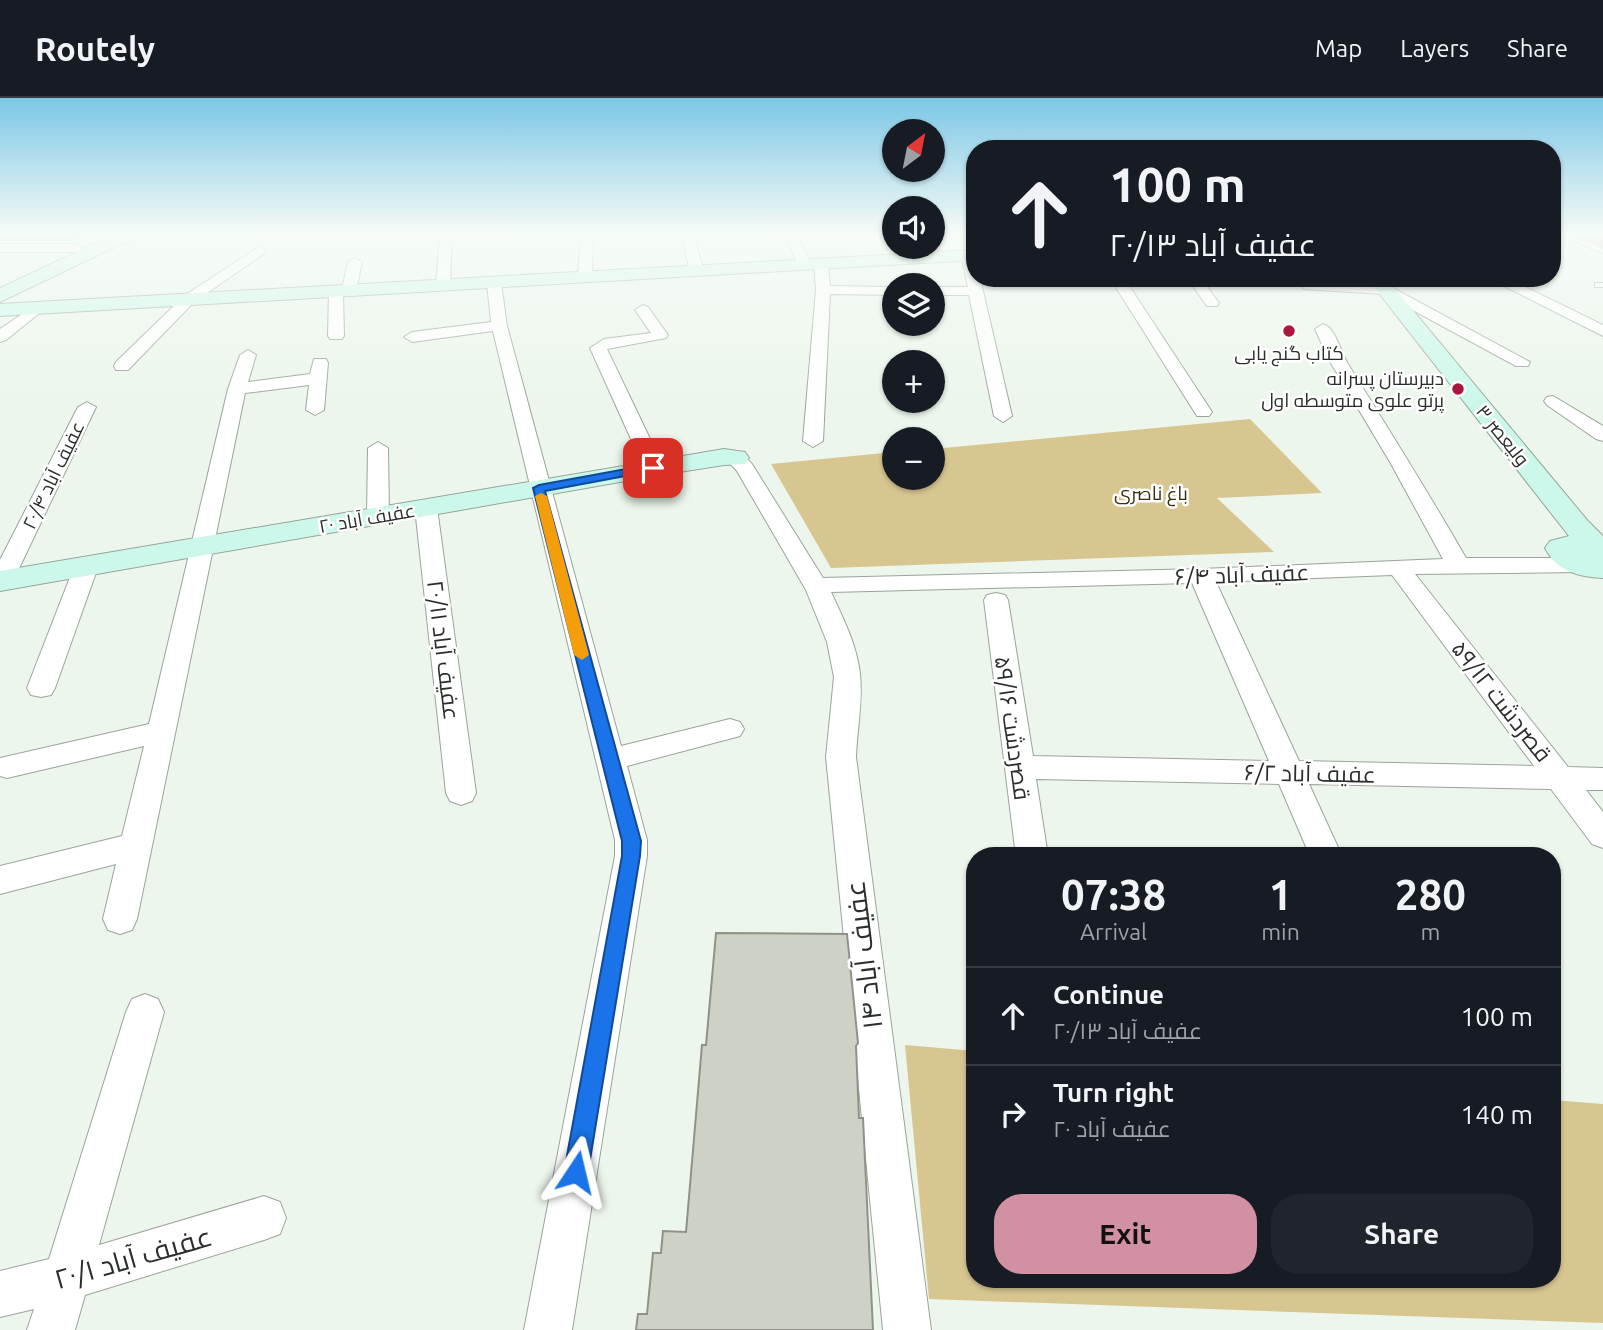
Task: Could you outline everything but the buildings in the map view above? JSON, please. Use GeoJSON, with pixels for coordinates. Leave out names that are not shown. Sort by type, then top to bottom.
{"type":"FeatureCollection","features":[{"type":"Feature","properties":{"kind":"main road"},"geometry":{"type":"LineString","coordinates":[[0,310],[333,291]]}},
{"type":"Feature","properties":{"kind":"main road","name":"۳ ولیعصر"},"geometry":{"type":"LineString","coordinates":[[1387,291],[1587,549]]}},
{"type":"Feature","properties":{"kind":"main road","name":"عفیف آباد ۲۰"},"geometry":{"type":"LineString","coordinates":[[0,581],[653,468],[724,457],[735,458]]}},
{"type":"Feature","properties":{"kind":"street"},"geometry":{"type":"LineString","coordinates":[[122,366],[200,291]]}},
{"type":"Feature","properties":{"kind":"street"},"geometry":{"type":"LineString","coordinates":[[336,336],[342,291]]}},
{"type":"Feature","properties":{"kind":"street"},"geometry":{"type":"LineString","coordinates":[[495,291],[499,326],[539,488],[629,829],[631,856],[548,1330]]}},
{"type":"Feature","properties":{"kind":"street"},"geometry":{"type":"LineString","coordinates":[[813,442],[823,291]]}},
{"type":"Feature","properties":{"kind":"street"},"geometry":{"type":"LineString","coordinates":[[953,291],[974,292],[1003,415]]}},
{"type":"Feature","properties":{"kind":"street"},"geometry":{"type":"LineString","coordinates":[[1126,291],[1203,412]]}},
{"type":"Feature","properties":{"kind":"street"},"geometry":{"type":"LineString","coordinates":[[1204,291],[1212,303]]}},
{"type":"Feature","properties":{"kind":"street"},"geometry":{"type":"LineString","coordinates":[[1315,291],[1326,304]]}},
{"type":"Feature","properties":{"kind":"street"},"geometry":{"type":"LineString","coordinates":[[1395,291],[1522,362]]}},
{"type":"Feature","properties":{"kind":"street"},"geometry":{"type":"LineString","coordinates":[[1522,291],[1603,331]]}},
{"type":"Feature","properties":{"kind":"street"},"geometry":{"type":"LineString","coordinates":[[0,337],[37,308]]}},
{"type":"Feature","properties":{"kind":"street"},"geometry":{"type":"LineString","coordinates":[[643,310],[660,335],[658,337],[598,348],[653,468]]}},
{"type":"Feature","properties":{"kind":"street"},"geometry":{"type":"LineString","coordinates":[[412,338],[499,326]]}},
{"type":"Feature","properties":{"kind":"street"},"geometry":{"type":"LineString","coordinates":[[1323,330],[1337,360],[1400,462],[1458,565]]}},
{"type":"Feature","properties":{"kind":"street"},"geometry":{"type":"LineString","coordinates":[[120,919],[237,389],[248,355]]}},
{"type":"Feature","properties":{"kind":"street"},"geometry":{"type":"LineString","coordinates":[[315,410],[321,360]]}},
{"type":"Feature","properties":{"kind":"street"},"geometry":{"type":"LineString","coordinates":[[237,389],[319,379]]}},
{"type":"Feature","properties":{"kind":"street"},"geometry":{"type":"LineString","coordinates":[[1553,401],[1603,435]]}},
{"type":"Feature","properties":{"kind":"street","name":"عفیف آباد ۲۰/۴"},"geometry":{"type":"LineString","coordinates":[[0,581],[87,407]]}},
{"type":"Feature","properties":{"kind":"street"},"geometry":{"type":"LineString","coordinates":[[378,448],[378,516]]}},
{"type":"Feature","properties":{"kind":"street","name":"عفیف آباد ۱۴"},"geometry":{"type":"LineString","coordinates":[[735,458],[744,468],[813,585],[839,636],[846,670],[841,757],[907,1330]]}},
{"type":"Feature","properties":{"kind":"street","name":"عفیف آباد ۲۰/۱۱"},"geometry":{"type":"LineString","coordinates":[[426,508],[461,793]]}},
{"type":"Feature","properties":{"kind":"street","name":"عفیف آباد ۶/۴"},"geometry":{"type":"LineString","coordinates":[[813,585],[994,590],[1201,576],[1490,564],[1587,549]]}},
{"type":"Feature","properties":{"kind":"street"},"geometry":{"type":"LineString","coordinates":[[41,688],[86,567]]}},
{"type":"Feature","properties":{"kind":"street","name":"۵۹/۱۲ قصردشت"},"geometry":{"type":"LineString","coordinates":[[1398,567],[1603,835]]}},
{"type":"Feature","properties":{"kind":"street"},"geometry":{"type":"LineString","coordinates":[[1201,576],[1322,847]]}},
{"type":"Feature","properties":{"kind":"street","name":"۵۹/۱۶ قصردشت"},"geometry":{"type":"LineString","coordinates":[[994,590],[1031,847]]}},
{"type":"Feature","properties":{"kind":"street"},"geometry":{"type":"LineString","coordinates":[[609,760],[730,729]]}},
{"type":"Feature","properties":{"kind":"street"},"geometry":{"type":"LineString","coordinates":[[7,767],[160,732]]}},
{"type":"Feature","properties":{"kind":"street","name":"عفیف آباد ۶/۲"},"geometry":{"type":"LineString","coordinates":[[1018,766],[1603,779]]}},
{"type":"Feature","properties":{"kind":"street"},"geometry":{"type":"LineString","coordinates":[[0,880],[138,845]]}},
{"type":"Feature","properties":{"kind":"street"},"geometry":{"type":"LineString","coordinates":[[51,1330],[145,1012]]}},
{"type":"Feature","properties":{"kind":"street","name":"عفیف آباد ۲۰/۱"},"geometry":{"type":"LineString","coordinates":[[0,1294],[68,1277],[264,1218]]}},
{"type":"Feature","properties":{"kind":"green space","name":"باغ ناصری"},"geometry":{"type":"Polygon","coordinates":[[[1250,419],[1322,493],[1217,498],[1274,552],[831,568],[771,464],[882,453],[882,490],[945,490],[945,448],[1250,419]]]}},
{"type":"Feature","properties":{"kind":"green space"},"geometry":{"type":"Polygon","coordinates":[[[905,1045],[966,1050],[966,1288],[1561,1288],[1561,1101],[1603,1104],[1603,1323],[929,1299],[905,1045]]]}},
{"type":"Feature","properties":{"kind":"slow traffic"},"geometry":{"type":"LineString","coordinates":[[541,496],[582,655]]}},
{"type":"Feature","properties":{"kind":"place","name":"کتاب گنج یابی"},"geometry":{"type":"Point","coordinates":[1289,331]}},
{"type":"Feature","properties":{"kind":"place","name":"دبیرستان پسرانه پرتو علوی متوسطه اول"},"geometry":{"type":"Point","coordinates":[1458,389]}},
{"type":"Feature","properties":{"kind":"route"},"geometry":{"type":"LineString","coordinates":[[576,1172],[631,856],[631,841],[539,488],[653,468]]}}]}
